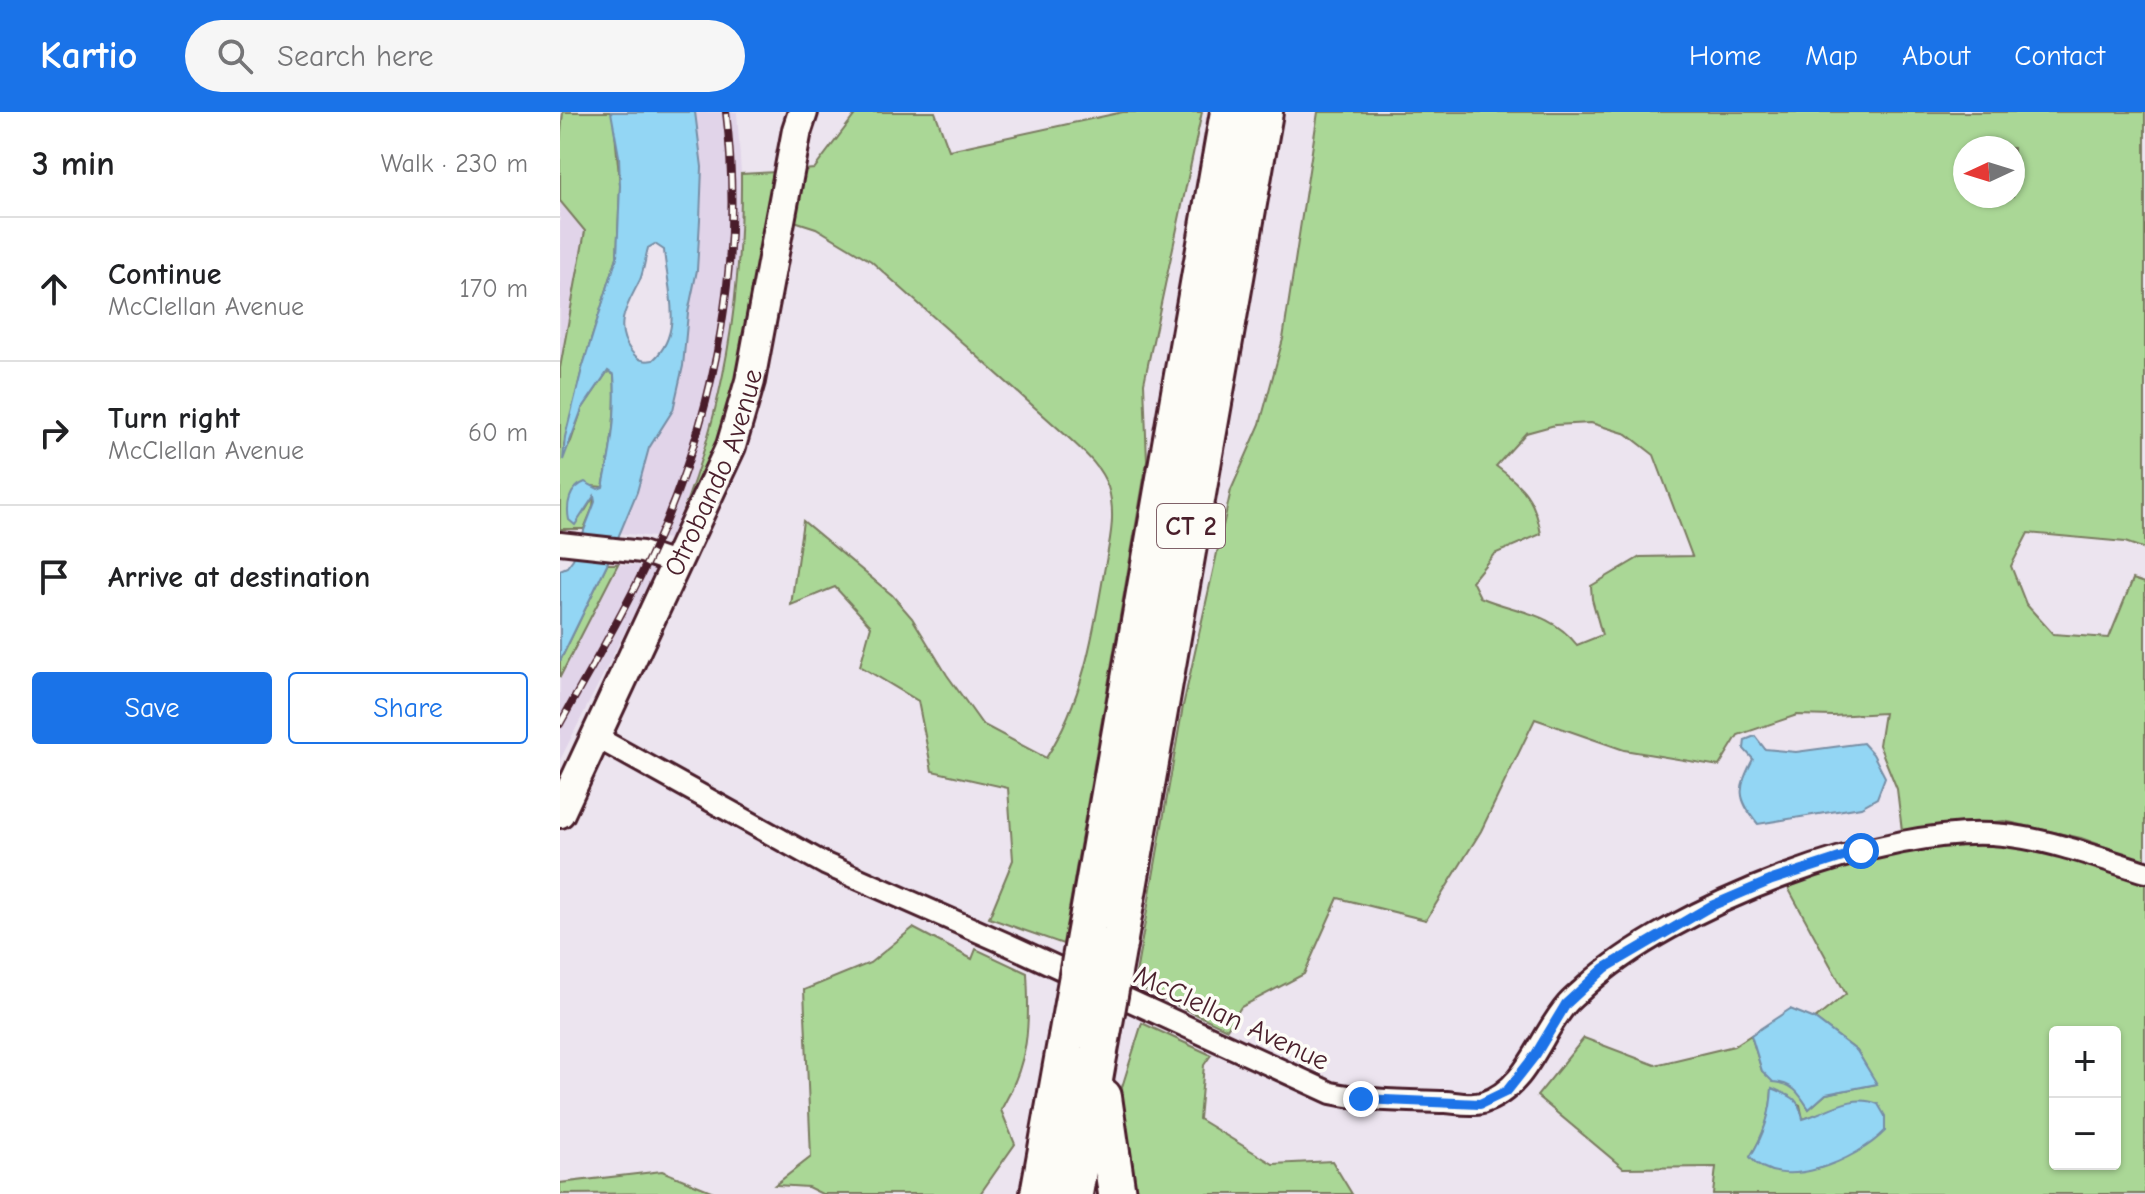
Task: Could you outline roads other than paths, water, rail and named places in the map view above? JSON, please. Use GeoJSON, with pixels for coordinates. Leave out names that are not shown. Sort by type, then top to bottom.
{"type":"FeatureCollection","features":[{"type":"Feature","properties":{"kind":"highway","name":"CT 2"},"geometry":{"type":"LineString","coordinates":[[1074,1194],[1103,932],[1229,112]]}},
{"type":"Feature","properties":{"kind":"highway","name":"CT 2"},"geometry":{"type":"LineString","coordinates":[[1103,932],[1264,112]]}},
{"type":"Feature","properties":{"kind":"highway","name":"CT 2"},"geometry":{"type":"LineString","coordinates":[[1039,1194],[1088,1048]]}},
{"type":"Feature","properties":{"kind":"highway"},"geometry":{"type":"LineString","coordinates":[[1088,1048],[1117,1194]]}},
{"type":"Feature","properties":{"kind":"street","name":"Otrobando Avenue"},"geometry":{"type":"LineString","coordinates":[[560,813],[731,446],[750,381],[803,112]]}},
{"type":"Feature","properties":{"kind":"street"},"geometry":{"type":"LineString","coordinates":[[560,543],[651,554],[677,564]]}},
{"type":"Feature","properties":{"kind":"street","name":"McClellan Avenue"},"geometry":{"type":"LineString","coordinates":[[596,737],[825,864],[1331,1093],[1361,1099],[1480,1104],[1507,1091],[1536,1054],[1566,1004],[1605,968],[1711,906],[1772,880],[1861,851],[1955,834],[2005,835],[2080,852],[2145,872]]}},
{"type":"Feature","properties":{"kind":"water"},"geometry":{"type":"Polygon","coordinates":[[[611,112],[695,112],[702,167],[697,270],[688,313],[683,366],[673,410],[649,448],[637,492],[607,564],[560,661],[560,570],[573,559],[595,502],[594,496],[575,525],[569,520],[569,503],[575,488],[585,482],[598,489],[603,487],[613,431],[614,375],[608,371],[582,409],[563,460],[565,437],[582,369],[617,257],[619,156],[611,112]],[[655,244],[648,248],[641,276],[622,324],[625,342],[643,360],[653,360],[669,336],[672,308],[664,250],[655,244]]]}},
{"type":"Feature","properties":{"kind":"water"},"geometry":{"type":"Polygon","coordinates":[[[1755,736],[1765,749],[1796,752],[1863,743],[1873,754],[1885,777],[1877,798],[1861,807],[1758,824],[1746,807],[1742,793],[1744,778],[1753,759],[1744,749],[1745,740],[1755,736]]]}},
{"type":"Feature","properties":{"kind":"water"},"geometry":{"type":"Polygon","coordinates":[[[1790,1009],[1815,1019],[1857,1051],[1877,1084],[1826,1094],[1809,1109],[1795,1090],[1786,1084],[1773,1082],[1762,1071],[1751,1035],[1790,1009]]]}},
{"type":"Feature","properties":{"kind":"water"},"geometry":{"type":"Polygon","coordinates":[[[1772,1088],[1794,1099],[1803,1119],[1850,1102],[1878,1104],[1885,1116],[1885,1131],[1856,1152],[1818,1169],[1780,1173],[1763,1168],[1750,1157],[1766,1124],[1772,1088]]]}},
{"type":"Feature","properties":{"kind":"railway"},"geometry":{"type":"LineString","coordinates":[[560,724],[657,541],[696,438],[721,331],[728,277],[731,167],[726,112]]}}]}
